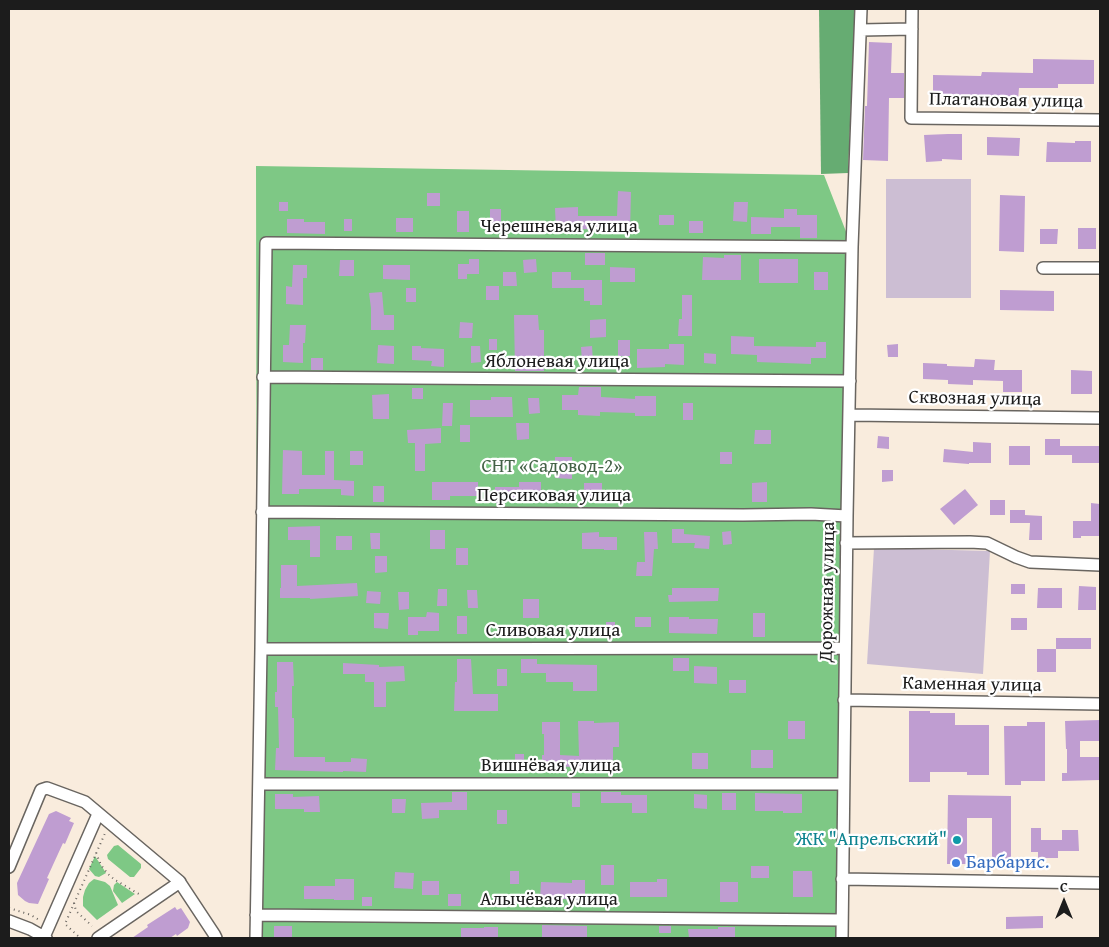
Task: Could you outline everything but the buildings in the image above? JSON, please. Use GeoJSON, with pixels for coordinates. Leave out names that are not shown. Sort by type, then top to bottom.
{"type":"FeatureCollection","features":[{"type":"Feature","properties":{"kind":"street","name":"Дорожная улица"},"geometry":{"type":"LineString","coordinates":[[842,938],[846,516],[852,247],[861,9]]}},
{"type":"Feature","properties":{"kind":"street"},"geometry":{"type":"LineString","coordinates":[[861,30],[912,29],[912,9]]}},
{"type":"Feature","properties":{"kind":"street","name":"Платановая улица"},"geometry":{"type":"LineString","coordinates":[[912,29],[911,118],[1100,120]]}},
{"type":"Feature","properties":{"kind":"street","name":"Черешневая улица"},"geometry":{"type":"LineString","coordinates":[[263,377],[266,243],[852,247]]}},
{"type":"Feature","properties":{"kind":"street"},"geometry":{"type":"LineString","coordinates":[[1043,268],[1100,268]]}},
{"type":"Feature","properties":{"kind":"street"},"geometry":{"type":"LineString","coordinates":[[256,938],[263,377]]}},
{"type":"Feature","properties":{"kind":"street","name":"Яблоневая улица"},"geometry":{"type":"LineString","coordinates":[[263,377],[850,381]]}},
{"type":"Feature","properties":{"kind":"street","name":"Сквозная улица"},"geometry":{"type":"LineString","coordinates":[[849,416],[1100,418]]}},
{"type":"Feature","properties":{"kind":"street","name":"Персиковая улица"},"geometry":{"type":"LineString","coordinates":[[262,512],[811,514],[846,516]]}},
{"type":"Feature","properties":{"kind":"street"},"geometry":{"type":"LineString","coordinates":[[846,543],[970,542],[988,544],[1030,562],[1100,565]]}},
{"type":"Feature","properties":{"kind":"street","name":"Сливовая улица"},"geometry":{"type":"LineString","coordinates":[[261,649],[845,648]]}},
{"type":"Feature","properties":{"kind":"street","name":"Каменная улица"},"geometry":{"type":"LineString","coordinates":[[844,700],[1100,704]]}},
{"type":"Feature","properties":{"kind":"street","name":"Вишнёвая улица"},"geometry":{"type":"LineString","coordinates":[[259,784],[843,784]]}},
{"type":"Feature","properties":{"kind":"street"},"geometry":{"type":"LineString","coordinates":[[9,867],[40,790],[47,788],[85,802],[180,882],[213,937]]}},
{"type":"Feature","properties":{"kind":"street"},"geometry":{"type":"LineString","coordinates":[[10,926],[30,929],[45,938],[98,814]]}},
{"type":"Feature","properties":{"kind":"street"},"geometry":{"type":"LineString","coordinates":[[842,879],[1100,883]]}},
{"type":"Feature","properties":{"kind":"street"},"geometry":{"type":"LineString","coordinates":[[98,938],[180,882]]}},
{"type":"Feature","properties":{"kind":"street","name":"Алычёвая улица"},"geometry":{"type":"LineString","coordinates":[[256,915],[842,920]]}},
{"type":"Feature","properties":{"kind":"path"},"geometry":{"type":"LineString","coordinates":[[78,936],[64,924],[106,829]]}},
{"type":"Feature","properties":{"kind":"path"},"geometry":{"type":"LineString","coordinates":[[96,853],[101,865],[108,874],[139,894]]}},
{"type":"Feature","properties":{"kind":"path"},"geometry":{"type":"LineString","coordinates":[[74,903],[76,911],[92,926]]}},
{"type":"Feature","properties":{"kind":"path"},"geometry":{"type":"LineString","coordinates":[[9,908],[31,915],[44,922]]}},
{"type":"Feature","properties":{"kind":"shaded area"},"geometry":{"type":"Polygon","coordinates":[[[886,179],[971,179],[971,298],[886,298],[886,179]]]}},
{"type":"Feature","properties":{"kind":"shaded area"},"geometry":{"type":"Polygon","coordinates":[[[874,548],[990,551],[983,674],[867,664],[874,548]]]}},
{"type":"Feature","properties":{"kind":"green space"},"geometry":{"type":"Polygon","coordinates":[[[819,9],[855,9],[848,173],[821,174],[819,9]]]}},
{"type":"Feature","properties":{"kind":"green space","name":"СНТ «Садовод-2»"},"geometry":{"type":"Polygon","coordinates":[[[256,166],[824,175],[852,247],[842,938],[254,938],[257,795],[256,166]]]}},
{"type":"Feature","properties":{"kind":"green space"},"geometry":{"type":"Polygon","coordinates":[[[118,845],[141,864],[141,868],[134,877],[130,877],[108,859],[107,855],[114,846],[118,845]]]}},
{"type":"Feature","properties":{"kind":"green space"},"geometry":{"type":"Polygon","coordinates":[[[95,856],[106,873],[99,877],[95,876],[89,869],[95,856]]]}},
{"type":"Feature","properties":{"kind":"green space"},"geometry":{"type":"Polygon","coordinates":[[[94,879],[105,882],[110,886],[118,905],[97,920],[83,906],[85,890],[94,879]]]}},
{"type":"Feature","properties":{"kind":"green space"},"geometry":{"type":"Polygon","coordinates":[[[117,882],[135,894],[122,903],[113,891],[114,885],[117,882]]]}},
{"type":"Feature","properties":{"kind":"place","name":"ЖК \"Апрельский\""},"geometry":{"type":"Point","coordinates":[957,840]}},
{"type":"Feature","properties":{"kind":"place","name":"Барбарис."},"geometry":{"type":"Point","coordinates":[956,863]}}]}
